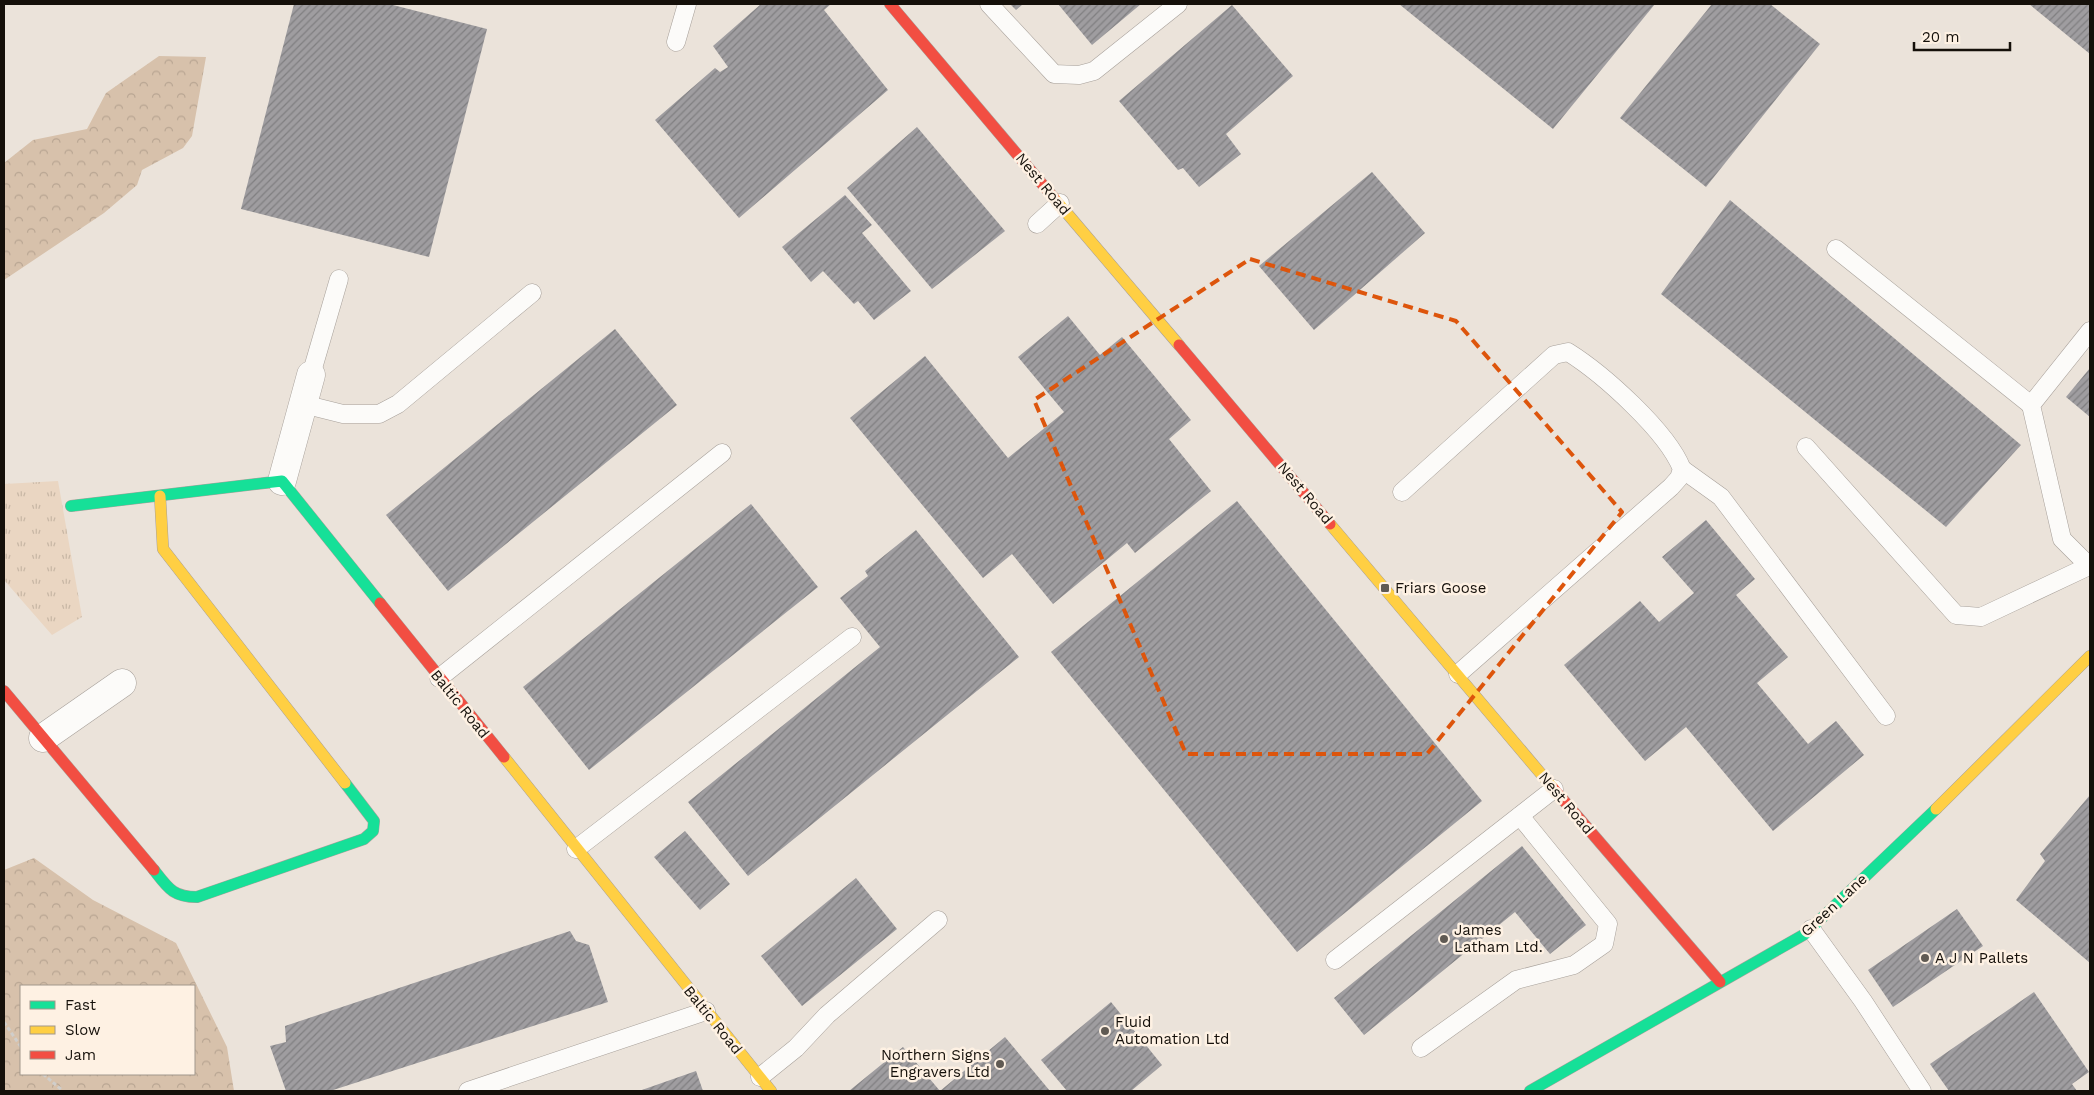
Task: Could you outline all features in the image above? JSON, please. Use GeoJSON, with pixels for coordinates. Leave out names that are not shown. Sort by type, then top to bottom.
{"type":"FeatureCollection","features":[{"type":"Feature","properties":{"kind":"street","name":"Nest Road"},"geometry":{"type":"LineString","coordinates":[[890,4],[1554,789],[1720,982]]}},
{"type":"Feature","properties":{"kind":"street"},"geometry":{"type":"LineString","coordinates":[[71,506],[282,481],[311,375]]}},
{"type":"Feature","properties":{"kind":"street","name":"Baltic Road"},"geometry":{"type":"LineString","coordinates":[[282,481],[772,1091]]}},
{"type":"Feature","properties":{"kind":"street"},"geometry":{"type":"LineString","coordinates":[[4,691],[172,892],[184,897],[197,897],[364,839],[373,831],[374,821],[163,550],[160,496]]}},
{"type":"Feature","properties":{"kind":"street","name":"Green Lane"},"geometry":{"type":"LineString","coordinates":[[1530,1091],[1806,934],[1942,803],[2090,656]]}},
{"type":"Feature","properties":{"kind":"street"},"geometry":{"type":"LineString","coordinates":[[43,738],[122,683]]}},
{"type":"Feature","properties":{"kind":"lane"},"geometry":{"type":"LineString","coordinates":[[676,42],[687,4]]}},
{"type":"Feature","properties":{"kind":"lane"},"geometry":{"type":"LineString","coordinates":[[989,4],[1054,74],[1079,75],[1094,71],[1178,4]]}},
{"type":"Feature","properties":{"kind":"lane"},"geometry":{"type":"LineString","coordinates":[[1038,224],[1060,204]]}},
{"type":"Feature","properties":{"kind":"lane"},"geometry":{"type":"LineString","coordinates":[[1806,447],[1956,615],[1981,617],[2090,566],[2062,540],[2031,405],[1836,249]]}},
{"type":"Feature","properties":{"kind":"lane"},"geometry":{"type":"LineString","coordinates":[[311,375],[339,279]]}},
{"type":"Feature","properties":{"kind":"lane"},"geometry":{"type":"LineString","coordinates":[[303,404],[343,414],[379,414],[398,404],[532,293]]}},
{"type":"Feature","properties":{"kind":"lane"},"geometry":{"type":"LineString","coordinates":[[2031,405],[2090,331]]}},
{"type":"Feature","properties":{"kind":"lane"},"geometry":{"type":"LineString","coordinates":[[1402,492],[1554,355],[1568,352],[1583,361],[1630,402],[1671,447],[1682,469],[1721,497],[1886,716]]}},
{"type":"Feature","properties":{"kind":"lane"},"geometry":{"type":"LineString","coordinates":[[439,678],[722,452]]}},
{"type":"Feature","properties":{"kind":"lane"},"geometry":{"type":"LineString","coordinates":[[1458,674],[1671,487],[1679,478],[1682,469]]}},
{"type":"Feature","properties":{"kind":"lane"},"geometry":{"type":"LineString","coordinates":[[576,849],[852,637]]}},
{"type":"Feature","properties":{"kind":"lane"},"geometry":{"type":"LineString","coordinates":[[1335,960],[1554,789]]}},
{"type":"Feature","properties":{"kind":"lane"},"geometry":{"type":"LineString","coordinates":[[1421,1048],[1516,980],[1574,965],[1604,944],[1608,924],[1520,816]]}},
{"type":"Feature","properties":{"kind":"lane"},"geometry":{"type":"LineString","coordinates":[[760,1077],[796,1048],[827,1015],[938,920]]}},
{"type":"Feature","properties":{"kind":"lane"},"geometry":{"type":"LineString","coordinates":[[1811,929],[1863,1000],[1922,1091]]}},
{"type":"Feature","properties":{"kind":"lane"},"geometry":{"type":"LineString","coordinates":[[468,1091],[706,1011]]}},
{"type":"Feature","properties":{"kind":"path"},"geometry":{"type":"LineString","coordinates":[[4,1022],[20,1046]]}},
{"type":"Feature","properties":{"kind":"path"},"geometry":{"type":"LineString","coordinates":[[44,1075],[63,1091]]}},
{"type":"Feature","properties":{"kind":"highlighted area"},"geometry":{"type":"Polygon","coordinates":[[[1250,259],[1456,321],[1622,512],[1427,754],[1186,754],[1034,400],[1250,259]]]}},
{"type":"Feature","properties":{"kind":"green space"},"geometry":{"type":"Polygon","coordinates":[[[159,56],[206,57],[192,136],[183,148],[142,170],[137,185],[104,213],[4,280],[4,163],[33,140],[87,129],[106,93],[159,56]]]}},
{"type":"Feature","properties":{"kind":"green space"},"geometry":{"type":"Polygon","coordinates":[[[58,481],[82,617],[52,635],[4,580],[4,484],[58,481]]]}},
{"type":"Feature","properties":{"kind":"green space"},"geometry":{"type":"Polygon","coordinates":[[[34,858],[93,900],[176,943],[227,1047],[234,1091],[4,1091],[4,870],[34,858]]]}},
{"type":"Feature","properties":{"kind":"building"},"geometry":{"type":"Polygon","coordinates":[[[294,4],[389,4],[487,29],[429,257],[241,209],[294,4]]]}},
{"type":"Feature","properties":{"kind":"building"},"geometry":{"type":"Polygon","coordinates":[[[761,4],[831,4],[824,10],[888,90],[739,218],[655,120],[715,68],[720,72],[728,67],[713,46],[761,4]]]}},
{"type":"Feature","properties":{"kind":"building"},"geometry":{"type":"Polygon","coordinates":[[[1010,4],[1023,4],[1016,10],[1010,4]]]}},
{"type":"Feature","properties":{"kind":"building"},"geometry":{"type":"Polygon","coordinates":[[[1058,4],[1141,4],[1092,45],[1058,4]]]}},
{"type":"Feature","properties":{"kind":"building"},"geometry":{"type":"Polygon","coordinates":[[[1399,4],[1655,4],[1553,129],[1399,4]]]}},
{"type":"Feature","properties":{"kind":"building"},"geometry":{"type":"Polygon","coordinates":[[[1712,4],[1770,4],[1820,44],[1706,187],[1620,118],[1712,4]]]}},
{"type":"Feature","properties":{"kind":"building"},"geometry":{"type":"Polygon","coordinates":[[[2029,4],[2090,4],[2090,54],[2029,4]]]}},
{"type":"Feature","properties":{"kind":"building"},"geometry":{"type":"Polygon","coordinates":[[[1232,5],[1293,76],[1226,134],[1241,154],[1199,187],[1183,168],[1178,170],[1119,101],[1232,5]]]}},
{"type":"Feature","properties":{"kind":"building"},"geometry":{"type":"Polygon","coordinates":[[[917,127],[1005,231],[932,289],[847,188],[917,127]]]}},
{"type":"Feature","properties":{"kind":"building"},"geometry":{"type":"Polygon","coordinates":[[[1372,172],[1425,233],[1314,330],[1259,266],[1372,172]]]}},
{"type":"Feature","properties":{"kind":"building"},"geometry":{"type":"Polygon","coordinates":[[[845,195],[872,225],[862,233],[911,291],[874,320],[858,301],[854,304],[823,271],[811,282],[782,247],[845,195]]]}},
{"type":"Feature","properties":{"kind":"building"},"geometry":{"type":"Polygon","coordinates":[[[1730,200],[2021,445],[1946,527],[1661,294],[1730,200]]]}},
{"type":"Feature","properties":{"kind":"building"},"geometry":{"type":"Polygon","coordinates":[[[1068,316],[1100,355],[1122,337],[1191,420],[1169,439],[1211,491],[1135,553],[1127,543],[1053,604],[1012,554],[983,578],[850,418],[925,356],[1008,458],[1064,412],[1018,357],[1068,316]]]}},
{"type":"Feature","properties":{"kind":"building"},"geometry":{"type":"Polygon","coordinates":[[[615,329],[677,405],[448,591],[386,515],[615,329]]]}},
{"type":"Feature","properties":{"kind":"building"},"geometry":{"type":"Polygon","coordinates":[[[2090,368],[2090,417],[2066,397],[2090,368]]]}},
{"type":"Feature","properties":{"kind":"building"},"geometry":{"type":"Polygon","coordinates":[[[1237,501],[1482,801],[1297,952],[1051,652],[1237,501]]]}},
{"type":"Feature","properties":{"kind":"building"},"geometry":{"type":"Polygon","coordinates":[[[751,504],[818,587],[589,770],[523,687],[751,504]]]}},
{"type":"Feature","properties":{"kind":"building"},"geometry":{"type":"Polygon","coordinates":[[[1706,520],[1755,579],[1736,595],[1788,657],[1757,683],[1808,744],[1836,721],[1864,755],[1773,831],[1686,727],[1645,761],[1564,665],[1640,601],[1659,622],[1694,593],[1662,557],[1706,520]]]}},
{"type":"Feature","properties":{"kind":"building"},"geometry":{"type":"Polygon","coordinates":[[[916,530],[1019,657],[748,876],[688,802],[880,647],[840,598],[868,576],[865,571],[916,530]]]}},
{"type":"Feature","properties":{"kind":"building"},"geometry":{"type":"Polygon","coordinates":[[[2090,795],[2090,963],[2016,900],[2045,861],[2040,854],[2090,795]]]}},
{"type":"Feature","properties":{"kind":"building"},"geometry":{"type":"Polygon","coordinates":[[[685,831],[730,884],[700,910],[654,857],[685,831]]]}},
{"type":"Feature","properties":{"kind":"building","name":"James Latham Ltd."},"geometry":{"type":"Polygon","coordinates":[[[1522,846],[1586,925],[1550,954],[1515,912],[1364,1035],[1334,998],[1522,846]]]}},
{"type":"Feature","properties":{"kind":"building"},"geometry":{"type":"Polygon","coordinates":[[[856,878],[897,929],[802,1006],[761,956],[856,878]]]}},
{"type":"Feature","properties":{"kind":"building","name":"A J N Pallets"},"geometry":{"type":"Polygon","coordinates":[[[1957,909],[1983,946],[1893,1007],[1868,970],[1957,909]]]}},
{"type":"Feature","properties":{"kind":"building"},"geometry":{"type":"Polygon","coordinates":[[[570,931],[576,941],[589,945],[608,1002],[330,1091],[286,1091],[270,1046],[286,1042],[285,1026],[570,931]]]}},
{"type":"Feature","properties":{"kind":"building"},"geometry":{"type":"Polygon","coordinates":[[[2034,992],[2089,1072],[2072,1084],[2077,1091],[1949,1091],[1930,1064],[2034,992]]]}},
{"type":"Feature","properties":{"kind":"building","name":"Fluid Automation Ltd"},"geometry":{"type":"Polygon","coordinates":[[[1111,1002],[1162,1065],[1131,1091],[1067,1091],[1041,1060],[1111,1002]]]}},
{"type":"Feature","properties":{"kind":"building","name":"Northern Signs Engravers Ltd"},"geometry":{"type":"Polygon","coordinates":[[[1005,1037],[1050,1091],[940,1091],[1005,1037]]]}},
{"type":"Feature","properties":{"kind":"building"},"geometry":{"type":"Polygon","coordinates":[[[903,1047],[940,1091],[849,1091],[903,1047]]]}},
{"type":"Feature","properties":{"kind":"building"},"geometry":{"type":"Polygon","coordinates":[[[696,1071],[703,1091],[639,1091],[696,1071]]]}},
{"type":"Feature","properties":{"kind":"traffic: fast"},"geometry":{"type":"LineString","coordinates":[[71,506],[282,481],[380,603]]}},
{"type":"Feature","properties":{"kind":"traffic: fast"},"geometry":{"type":"LineString","coordinates":[[154,870],[172,890],[189,897],[197,897],[364,839],[373,831],[374,821],[345,783]]}},
{"type":"Feature","properties":{"kind":"traffic: fast"},"geometry":{"type":"LineString","coordinates":[[1530,1091],[1805,934],[1936,809]]}},
{"type":"Feature","properties":{"kind":"traffic: slow"},"geometry":{"type":"LineString","coordinates":[[1054,198],[1179,345]]}},
{"type":"Feature","properties":{"kind":"traffic: slow"},"geometry":{"type":"LineString","coordinates":[[160,496],[163,549],[345,783]]}},
{"type":"Feature","properties":{"kind":"traffic: slow"},"geometry":{"type":"LineString","coordinates":[[1330,524],[1553,788]]}},
{"type":"Feature","properties":{"kind":"traffic: slow"},"geometry":{"type":"LineString","coordinates":[[1936,809],[2090,656]]}},
{"type":"Feature","properties":{"kind":"traffic: slow"},"geometry":{"type":"LineString","coordinates":[[504,757],[771,1091]]}},
{"type":"Feature","properties":{"kind":"traffic: jam"},"geometry":{"type":"LineString","coordinates":[[890,4],[1054,198]]}},
{"type":"Feature","properties":{"kind":"traffic: jam"},"geometry":{"type":"LineString","coordinates":[[1179,345],[1330,524]]}},
{"type":"Feature","properties":{"kind":"traffic: jam"},"geometry":{"type":"LineString","coordinates":[[380,603],[504,757]]}},
{"type":"Feature","properties":{"kind":"traffic: jam"},"geometry":{"type":"LineString","coordinates":[[4,691],[154,870]]}},
{"type":"Feature","properties":{"kind":"traffic: jam"},"geometry":{"type":"LineString","coordinates":[[1553,788],[1720,982]]}},
{"type":"Feature","properties":{"kind":"place","name":"Friars Goose"},"geometry":{"type":"Point","coordinates":[1385,588]}},
{"type":"Feature","properties":{"kind":"place","name":"James Latham Ltd."},"geometry":{"type":"Point","coordinates":[1444,939]}},
{"type":"Feature","properties":{"kind":"place","name":"A J N Pallets"},"geometry":{"type":"Point","coordinates":[1925,958]}},
{"type":"Feature","properties":{"kind":"place","name":"Fluid Automation Ltd"},"geometry":{"type":"Point","coordinates":[1105,1031]}},
{"type":"Feature","properties":{"kind":"place","name":"Northern Signs Engravers Ltd"},"geometry":{"type":"Point","coordinates":[1000,1064]}}]}
